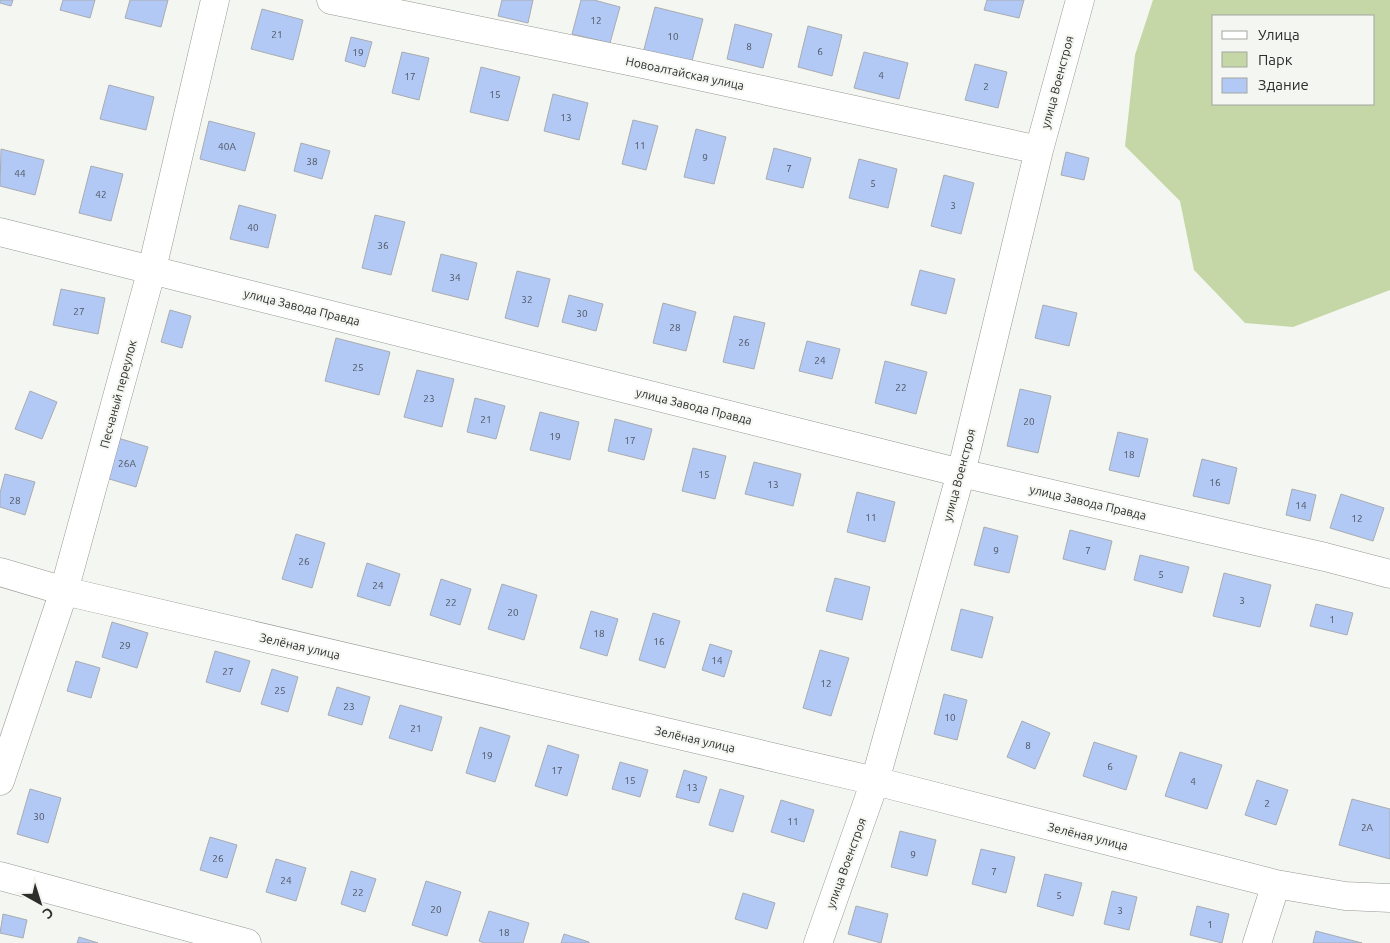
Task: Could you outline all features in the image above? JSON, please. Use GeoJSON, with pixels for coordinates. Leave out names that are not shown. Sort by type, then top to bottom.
{"type":"FeatureCollection","features":[{"type":"Feature","properties":{"kind":"street","name":"Песчаный переулок"},"geometry":{"type":"LineString","coordinates":[[0,781],[64,591],[152,269],[215,0]]}},
{"type":"Feature","properties":{"kind":"street","name":"Новоалтайская улица"},"geometry":{"type":"LineString","coordinates":[[331,0],[642,64],[1039,150]]}},
{"type":"Feature","properties":{"kind":"street","name":"улица Военстроя"},"geometry":{"type":"LineString","coordinates":[[818,943],[875,781],[960,473],[1039,150],[1080,0]]}},
{"type":"Feature","properties":{"kind":"street","name":"улица Завода Правда"},"geometry":{"type":"LineString","coordinates":[[0,232],[960,473],[1325,557],[1390,574]]}},
{"type":"Feature","properties":{"kind":"street","name":"Зелёная улица"},"geometry":{"type":"LineString","coordinates":[[0,572],[64,591],[875,781],[1276,884],[1345,896],[1390,898]]}},
{"type":"Feature","properties":{"kind":"street"},"geometry":{"type":"LineString","coordinates":[[0,876],[247,943]]}},
{"type":"Feature","properties":{"kind":"street"},"geometry":{"type":"LineString","coordinates":[[1257,943],[1276,884]]}},
{"type":"Feature","properties":{"kind":"green space"},"geometry":{"type":"Polygon","coordinates":[[[1153,0],[1390,0],[1390,290],[1293,327],[1245,323],[1194,270],[1180,201],[1125,146],[1135,55],[1153,0]]]}},
{"type":"Feature","properties":{"kind":"building"},"geometry":{"type":"Polygon","coordinates":[[[0,0],[13,0],[11,6],[0,3],[0,0]]]}},
{"type":"Feature","properties":{"kind":"building"},"geometry":{"type":"Polygon","coordinates":[[[63,0],[95,0],[90,18],[60,10],[63,0]]]}},
{"type":"Feature","properties":{"kind":"building"},"geometry":{"type":"Polygon","coordinates":[[[130,0],[168,0],[161,27],[125,18],[130,0]]]}},
{"type":"Feature","properties":{"kind":"building"},"geometry":{"type":"Polygon","coordinates":[[[502,0],[533,0],[528,23],[498,16],[502,0]]]}},
{"type":"Feature","properties":{"kind":"building"},"geometry":{"type":"Polygon","coordinates":[[[581,0],[594,0],[620,7],[610,43],[572,34],[581,0]]]}},
{"type":"Feature","properties":{"kind":"building"},"geometry":{"type":"Polygon","coordinates":[[[987,0],[1024,0],[1019,18],[984,10],[987,0]]]}},
{"type":"Feature","properties":{"kind":"building"},"geometry":{"type":"Polygon","coordinates":[[[655,7],[703,19],[691,65],[643,53],[655,7]]]}},
{"type":"Feature","properties":{"kind":"building"},"geometry":{"type":"Polygon","coordinates":[[[262,9],[303,20],[293,60],[251,49],[262,9]]]}},
{"type":"Feature","properties":{"kind":"building"},"geometry":{"type":"Polygon","coordinates":[[[735,24],[772,34],[763,68],[727,59],[735,24]]]}},
{"type":"Feature","properties":{"kind":"building"},"geometry":{"type":"Polygon","coordinates":[[[808,26],[842,35],[832,76],[798,67],[808,26]]]}},
{"type":"Feature","properties":{"kind":"building"},"geometry":{"type":"Polygon","coordinates":[[[351,37],[372,42],[365,67],[345,61],[351,37]]]}},
{"type":"Feature","properties":{"kind":"building"},"geometry":{"type":"Polygon","coordinates":[[[402,52],[429,58],[419,100],[392,93],[402,52]]]}},
{"type":"Feature","properties":{"kind":"building"},"geometry":{"type":"Polygon","coordinates":[[[864,52],[908,63],[899,99],[854,88],[864,52]]]}},
{"type":"Feature","properties":{"kind":"building"},"geometry":{"type":"Polygon","coordinates":[[[975,64],[1007,72],[998,108],[965,100],[975,64]]]}},
{"type":"Feature","properties":{"kind":"building"},"geometry":{"type":"Polygon","coordinates":[[[481,67],[520,77],[508,121],[470,112],[481,67]]]}},
{"type":"Feature","properties":{"kind":"building"},"geometry":{"type":"Polygon","coordinates":[[[109,85],[154,97],[146,130],[100,119],[109,85]]]}},
{"type":"Feature","properties":{"kind":"building"},"geometry":{"type":"Polygon","coordinates":[[[553,94],[588,103],[579,140],[544,131],[553,94]]]}},
{"type":"Feature","properties":{"kind":"building"},"geometry":{"type":"Polygon","coordinates":[[[633,120],[658,126],[646,170],[622,164],[633,120]]]}},
{"type":"Feature","properties":{"kind":"building"},"geometry":{"type":"Polygon","coordinates":[[[209,121],[255,133],[245,171],[200,159],[209,121]]]}},
{"type":"Feature","properties":{"kind":"building"},"geometry":{"type":"Polygon","coordinates":[[[696,129],[726,137],[714,184],[684,177],[696,129]]]}},
{"type":"Feature","properties":{"kind":"building"},"geometry":{"type":"Polygon","coordinates":[[[301,143],[330,151],[322,179],[294,171],[301,143]]]}},
{"type":"Feature","properties":{"kind":"building"},"geometry":{"type":"Polygon","coordinates":[[[774,148],[811,158],[803,188],[766,179],[774,148]]]}},
{"type":"Feature","properties":{"kind":"building"},"geometry":{"type":"Polygon","coordinates":[[[1,149],[44,160],[35,195],[0,186],[1,149]]]}},
{"type":"Feature","properties":{"kind":"building"},"geometry":{"type":"Polygon","coordinates":[[[1066,152],[1089,158],[1084,180],[1061,175],[1066,152]]]}},
{"type":"Feature","properties":{"kind":"building"},"geometry":{"type":"Polygon","coordinates":[[[859,159],[897,169],[888,208],[849,198],[859,159]]]}},
{"type":"Feature","properties":{"kind":"building"},"geometry":{"type":"Polygon","coordinates":[[[91,166],[123,174],[111,221],[79,213],[91,166]]]}},
{"type":"Feature","properties":{"kind":"building"},"geometry":{"type":"Polygon","coordinates":[[[944,175],[974,183],[961,234],[931,226],[944,175]]]}},
{"type":"Feature","properties":{"kind":"building"},"geometry":{"type":"Polygon","coordinates":[[[239,205],[276,215],[268,248],[230,239],[239,205]]]}},
{"type":"Feature","properties":{"kind":"building"},"geometry":{"type":"Polygon","coordinates":[[[375,215],[405,222],[391,275],[362,268],[375,215]]]}},
{"type":"Feature","properties":{"kind":"building"},"geometry":{"type":"Polygon","coordinates":[[[441,254],[477,263],[468,300],[432,291],[441,254]]]}},
{"type":"Feature","properties":{"kind":"building"},"geometry":{"type":"Polygon","coordinates":[[[920,270],[955,279],[946,314],[911,305],[920,270]]]}},
{"type":"Feature","properties":{"kind":"building"},"geometry":{"type":"Polygon","coordinates":[[[517,271],[550,279],[538,327],[505,318],[517,271]]]}},
{"type":"Feature","properties":{"kind":"building"},"geometry":{"type":"Polygon","coordinates":[[[61,289],[105,298],[98,334],[53,325],[61,289]]]}},
{"type":"Feature","properties":{"kind":"building"},"geometry":{"type":"Polygon","coordinates":[[[569,295],[603,304],[596,331],[562,322],[569,295]]]}},
{"type":"Feature","properties":{"kind":"building"},"geometry":{"type":"Polygon","coordinates":[[[663,303],[696,312],[686,351],[653,343],[663,303]]]}},
{"type":"Feature","properties":{"kind":"building"},"geometry":{"type":"Polygon","coordinates":[[[1043,305],[1077,313],[1069,346],[1035,338],[1043,305]]]}},
{"type":"Feature","properties":{"kind":"building"},"geometry":{"type":"Polygon","coordinates":[[[170,310],[191,316],[182,348],[161,342],[170,310]]]}},
{"type":"Feature","properties":{"kind":"building"},"geometry":{"type":"Polygon","coordinates":[[[734,316],[765,323],[754,369],[723,362],[734,316]]]}},
{"type":"Feature","properties":{"kind":"building"},"geometry":{"type":"Polygon","coordinates":[[[336,338],[390,352],[379,395],[325,381],[336,338]]]}},
{"type":"Feature","properties":{"kind":"building"},"geometry":{"type":"Polygon","coordinates":[[[807,341],[840,349],[832,379],[799,371],[807,341]]]}},
{"type":"Feature","properties":{"kind":"building"},"geometry":{"type":"Polygon","coordinates":[[[885,361],[927,372],[916,414],[875,403],[885,361]]]}},
{"type":"Feature","properties":{"kind":"building"},"geometry":{"type":"Polygon","coordinates":[[[417,370],[454,379],[442,427],[404,417],[417,370]]]}},
{"type":"Feature","properties":{"kind":"building"},"geometry":{"type":"Polygon","coordinates":[[[1020,389],[1051,396],[1038,453],[1007,446],[1020,389]]]}},
{"type":"Feature","properties":{"kind":"building"},"geometry":{"type":"Polygon","coordinates":[[[30,391],[57,402],[42,439],[15,429],[30,391]]]}},
{"type":"Feature","properties":{"kind":"building"},"geometry":{"type":"Polygon","coordinates":[[[475,398],[505,406],[496,439],[467,432],[475,398]]]}},
{"type":"Feature","properties":{"kind":"building"},"geometry":{"type":"Polygon","coordinates":[[[540,412],[579,422],[570,460],[530,450],[540,412]]]}},
{"type":"Feature","properties":{"kind":"building"},"geometry":{"type":"Polygon","coordinates":[[[615,419],[652,429],[644,460],[608,451],[615,419]]]}},
{"type":"Feature","properties":{"kind":"building"},"geometry":{"type":"Polygon","coordinates":[[[1118,432],[1148,439],[1139,477],[1109,470],[1118,432]]]}},
{"type":"Feature","properties":{"kind":"building"},"geometry":{"type":"Polygon","coordinates":[[[118,438],[148,447],[136,487],[106,478],[118,438]]]}},
{"type":"Feature","properties":{"kind":"building"},"geometry":{"type":"Polygon","coordinates":[[[693,448],[726,456],[715,499],[682,491],[693,448]]]}},
{"type":"Feature","properties":{"kind":"building"},"geometry":{"type":"Polygon","coordinates":[[[1202,459],[1237,468],[1229,504],[1193,496],[1202,459]]]}},
{"type":"Feature","properties":{"kind":"building"},"geometry":{"type":"Polygon","coordinates":[[[754,462],[801,474],[793,506],[745,494],[754,462]]]}},
{"type":"Feature","properties":{"kind":"building"},"geometry":{"type":"Polygon","coordinates":[[[5,474],[35,482],[25,515],[0,507],[0,493],[5,474]]]}},
{"type":"Feature","properties":{"kind":"building"},"geometry":{"type":"Polygon","coordinates":[[[1292,489],[1316,495],[1310,521],[1286,515],[1292,489]]]}},
{"type":"Feature","properties":{"kind":"building"},"geometry":{"type":"Polygon","coordinates":[[[857,492],[895,502],[885,542],[847,532],[857,492]]]}},
{"type":"Feature","properties":{"kind":"building"},"geometry":{"type":"Polygon","coordinates":[[[1341,494],[1384,508],[1373,541],[1330,528],[1341,494]]]}},
{"type":"Feature","properties":{"kind":"building"},"geometry":{"type":"Polygon","coordinates":[[[984,527],[1018,536],[1009,573],[974,565],[984,527]]]}},
{"type":"Feature","properties":{"kind":"building"},"geometry":{"type":"Polygon","coordinates":[[[1070,530],[1112,541],[1105,570],[1063,559],[1070,530]]]}},
{"type":"Feature","properties":{"kind":"building"},"geometry":{"type":"Polygon","coordinates":[[[296,534],[325,543],[312,588],[282,579],[296,534]]]}},
{"type":"Feature","properties":{"kind":"building"},"geometry":{"type":"Polygon","coordinates":[[[1140,555],[1189,567],[1182,593],[1134,580],[1140,555]]]}},
{"type":"Feature","properties":{"kind":"building"},"geometry":{"type":"Polygon","coordinates":[[[367,563],[400,574],[390,606],[357,596],[367,563]]]}},
{"type":"Feature","properties":{"kind":"building"},"geometry":{"type":"Polygon","coordinates":[[[1224,573],[1271,585],[1260,627],[1213,616],[1224,573]]]}},
{"type":"Feature","properties":{"kind":"building"},"geometry":{"type":"Polygon","coordinates":[[[835,578],[870,587],[862,620],[826,611],[835,578]]]}},
{"type":"Feature","properties":{"kind":"building"},"geometry":{"type":"Polygon","coordinates":[[[441,579],[471,589],[460,625],[430,615],[441,579]]]}},
{"type":"Feature","properties":{"kind":"building"},"geometry":{"type":"Polygon","coordinates":[[[502,584],[537,595],[524,640],[488,629],[502,584]]]}},
{"type":"Feature","properties":{"kind":"building"},"geometry":{"type":"Polygon","coordinates":[[[1316,604],[1353,613],[1347,635],[1310,626],[1316,604]]]}},
{"type":"Feature","properties":{"kind":"building"},"geometry":{"type":"Polygon","coordinates":[[[961,609],[993,617],[982,658],[951,650],[961,609]]]}},
{"type":"Feature","properties":{"kind":"building"},"geometry":{"type":"Polygon","coordinates":[[[591,611],[618,619],[607,656],[580,648],[591,611]]]}},
{"type":"Feature","properties":{"kind":"building"},"geometry":{"type":"Polygon","coordinates":[[[653,613],[680,621],[665,668],[639,660],[653,613]]]}},
{"type":"Feature","properties":{"kind":"building"},"geometry":{"type":"Polygon","coordinates":[[[112,622],[148,633],[137,668],[102,657],[112,622]]]}},
{"type":"Feature","properties":{"kind":"building"},"geometry":{"type":"Polygon","coordinates":[[[710,644],[732,651],[724,677],[702,670],[710,644]]]}},
{"type":"Feature","properties":{"kind":"building"},"geometry":{"type":"Polygon","coordinates":[[[820,650],[849,658],[831,716],[803,708],[820,650]]]}},
{"type":"Feature","properties":{"kind":"building"},"geometry":{"type":"Polygon","coordinates":[[[215,651],[250,661],[240,692],[206,682],[215,651]]]}},
{"type":"Feature","properties":{"kind":"building"},"geometry":{"type":"Polygon","coordinates":[[[76,661],[100,668],[91,698],[67,691],[76,661]]]}},
{"type":"Feature","properties":{"kind":"building"},"geometry":{"type":"Polygon","coordinates":[[[272,669],[298,677],[288,712],[261,704],[272,669]]]}},
{"type":"Feature","properties":{"kind":"building"},"geometry":{"type":"Polygon","coordinates":[[[337,687],[370,697],[362,725],[328,715],[337,687]]]}},
{"type":"Feature","properties":{"kind":"building"},"geometry":{"type":"Polygon","coordinates":[[[944,694],[967,700],[957,740],[934,734],[944,694]]]}},
{"type":"Feature","properties":{"kind":"building"},"geometry":{"type":"Polygon","coordinates":[[[400,705],[442,717],[432,751],[389,738],[400,705]]]}},
{"type":"Feature","properties":{"kind":"building"},"geometry":{"type":"Polygon","coordinates":[[[1022,721],[1050,733],[1035,769],[1007,757],[1022,721]]]}},
{"type":"Feature","properties":{"kind":"building"},"geometry":{"type":"Polygon","coordinates":[[[480,727],[510,736],[495,782],[466,773],[480,727]]]}},
{"type":"Feature","properties":{"kind":"building"},"geometry":{"type":"Polygon","coordinates":[[[1094,742],[1137,756],[1126,790],[1083,776],[1094,742]]]}},
{"type":"Feature","properties":{"kind":"building"},"geometry":{"type":"Polygon","coordinates":[[[548,745],[579,755],[567,796],[535,786],[548,745]]]}},
{"type":"Feature","properties":{"kind":"building"},"geometry":{"type":"Polygon","coordinates":[[[1180,752],[1222,765],[1207,809],[1165,796],[1180,752]]]}},
{"type":"Feature","properties":{"kind":"building"},"geometry":{"type":"Polygon","coordinates":[[[620,762],[648,770],[640,797],[612,789],[620,762]]]}},
{"type":"Feature","properties":{"kind":"building"},"geometry":{"type":"Polygon","coordinates":[[[684,770],[707,777],[699,803],[676,797],[684,770]]]}},
{"type":"Feature","properties":{"kind":"building"},"geometry":{"type":"Polygon","coordinates":[[[1257,780],[1288,790],[1276,825],[1245,815],[1257,780]]]}},
{"type":"Feature","properties":{"kind":"building"},"geometry":{"type":"Polygon","coordinates":[[[30,789],[61,798],[48,843],[17,834],[30,789]]]}},
{"type":"Feature","properties":{"kind":"building"},"geometry":{"type":"Polygon","coordinates":[[[720,789],[744,796],[733,832],[709,825],[720,789]]]}},
{"type":"Feature","properties":{"kind":"building"},"geometry":{"type":"Polygon","coordinates":[[[1352,799],[1390,809],[1390,859],[1339,845],[1352,799]]]}},
{"type":"Feature","properties":{"kind":"building"},"geometry":{"type":"Polygon","coordinates":[[[781,800],[814,810],[804,842],[771,832],[781,800]]]}},
{"type":"Feature","properties":{"kind":"building"},"geometry":{"type":"Polygon","coordinates":[[[900,831],[936,840],[927,876],[891,867],[900,831]]]}},
{"type":"Feature","properties":{"kind":"building"},"geometry":{"type":"Polygon","coordinates":[[[210,837],[237,845],[227,878],[200,870],[210,837]]]}},
{"type":"Feature","properties":{"kind":"building"},"geometry":{"type":"Polygon","coordinates":[[[981,849],[1015,857],[1006,893],[972,884],[981,849]]]}},
{"type":"Feature","properties":{"kind":"building"},"geometry":{"type":"Polygon","coordinates":[[[276,859],[306,868],[296,901],[266,892],[276,859]]]}},
{"type":"Feature","properties":{"kind":"building"},"geometry":{"type":"Polygon","coordinates":[[[351,871],[376,879],[365,912],[341,904],[351,871]]]}},
{"type":"Feature","properties":{"kind":"building"},"geometry":{"type":"Polygon","coordinates":[[[1045,874],[1082,883],[1073,916],[1037,906],[1045,874]]]}},
{"type":"Feature","properties":{"kind":"building"},"geometry":{"type":"Polygon","coordinates":[[[426,881],[461,892],[447,936],[412,925],[426,881]]]}},
{"type":"Feature","properties":{"kind":"building"},"geometry":{"type":"Polygon","coordinates":[[[1112,891],[1137,897],[1129,930],[1104,924],[1112,891]]]}},
{"type":"Feature","properties":{"kind":"building"},"geometry":{"type":"Polygon","coordinates":[[[743,893],[775,903],[767,929],[735,919],[743,893]]]}},
{"type":"Feature","properties":{"kind":"building"},"geometry":{"type":"Polygon","coordinates":[[[856,906],[888,914],[881,943],[848,934],[856,906]]]}},
{"type":"Feature","properties":{"kind":"building"},"geometry":{"type":"Polygon","coordinates":[[[1197,906],[1229,914],[1222,943],[1190,935],[1197,906]]]}},
{"type":"Feature","properties":{"kind":"building"},"geometry":{"type":"Polygon","coordinates":[[[489,911],[529,923],[523,943],[484,943],[479,941],[489,911]]]}},
{"type":"Feature","properties":{"kind":"building"},"geometry":{"type":"Polygon","coordinates":[[[3,914],[27,920],[23,938],[0,933],[3,914]]]}},
{"type":"Feature","properties":{"kind":"building"},"geometry":{"type":"Polygon","coordinates":[[[1316,931],[1362,943],[1313,943],[1316,931]]]}},
{"type":"Feature","properties":{"kind":"building"},"geometry":{"type":"Polygon","coordinates":[[[564,934],[589,942],[589,943],[561,943],[564,934]]]}},
{"type":"Feature","properties":{"kind":"building"},"geometry":{"type":"Polygon","coordinates":[[[79,937],[98,943],[77,943],[79,937]]]}}]}
